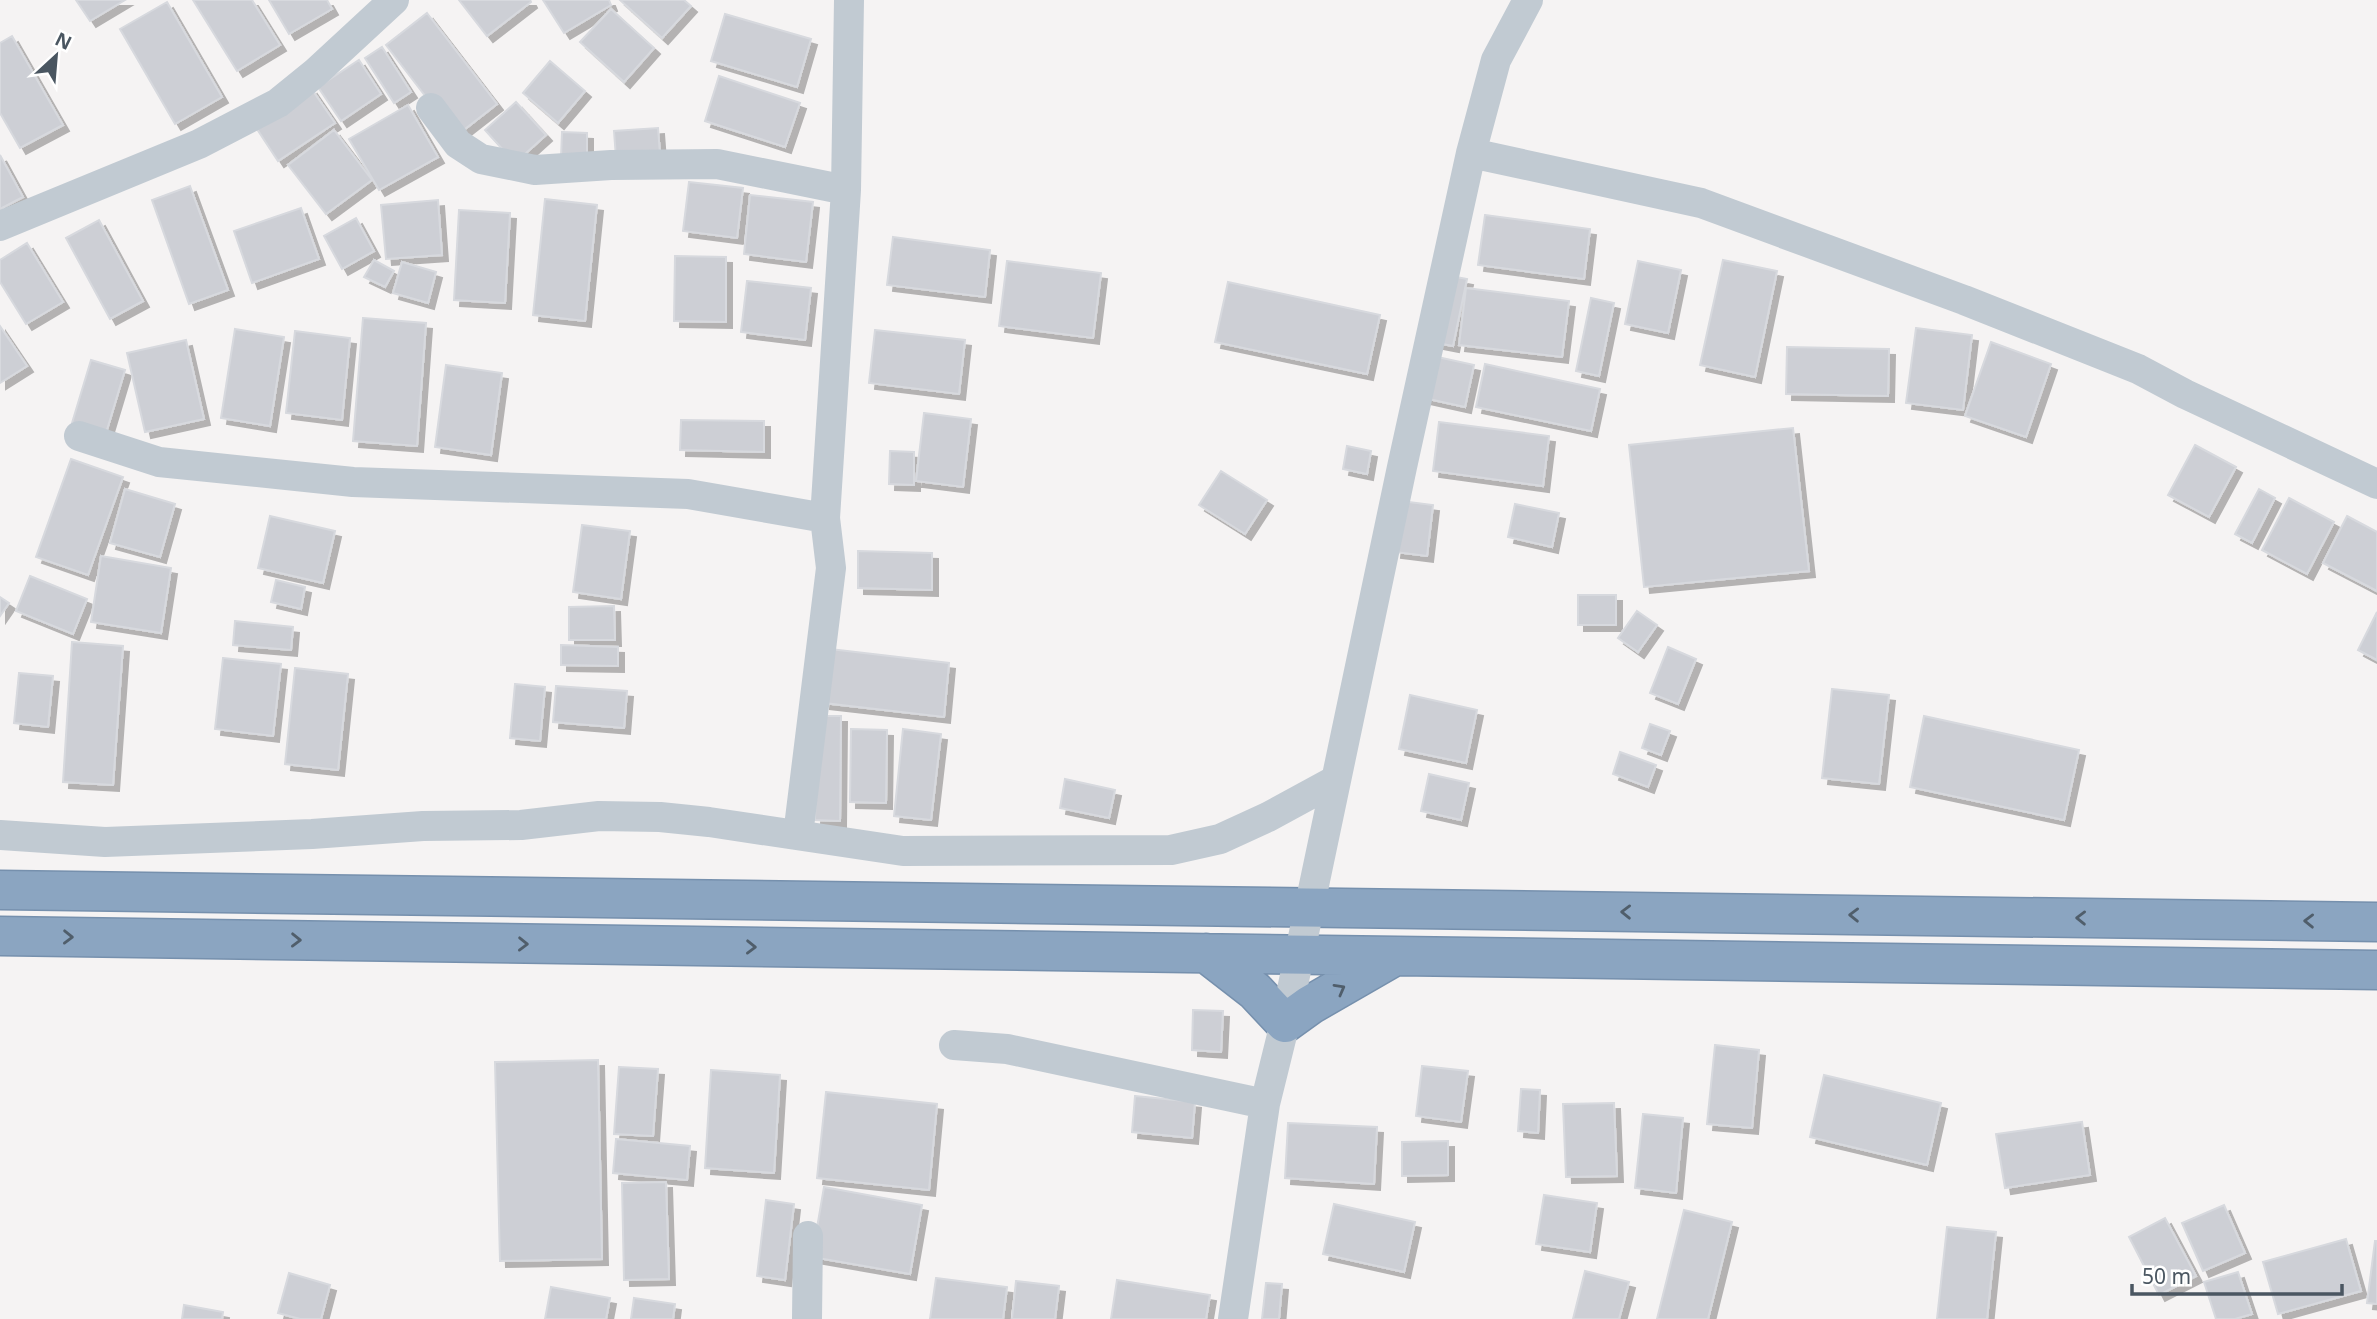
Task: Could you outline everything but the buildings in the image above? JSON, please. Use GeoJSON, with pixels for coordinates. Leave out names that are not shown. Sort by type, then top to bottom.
{"type":"FeatureCollection","features":[{"type":"Feature","properties":{"kind":"highway"},"geometry":{"type":"LineString","coordinates":[[0,890],[2377,922]]}},
{"type":"Feature","properties":{"kind":"highway"},"geometry":{"type":"LineString","coordinates":[[0,936],[2377,970]]}},
{"type":"Feature","properties":{"kind":"highway"},"geometry":{"type":"LineString","coordinates":[[1206,953],[1255,991],[1285,1023],[1395,956]]}},
{"type":"Feature","properties":{"kind":"street"},"geometry":{"type":"LineString","coordinates":[[0,226],[199,144],[278,103],[315,73],[394,0]]}},
{"type":"Feature","properties":{"kind":"street"},"geometry":{"type":"LineString","coordinates":[[798,835],[831,568],[825,518],[846,190],[849,0]]}},
{"type":"Feature","properties":{"kind":"street"},"geometry":{"type":"LineString","coordinates":[[1233,1319],[1265,1104],[1285,1023],[1471,153],[1496,60],[1528,0]]}},
{"type":"Feature","properties":{"kind":"street"},"geometry":{"type":"LineString","coordinates":[[431,108],[458,144],[481,159],[535,170],[717,164],[846,190]]}},
{"type":"Feature","properties":{"kind":"street"},"geometry":{"type":"LineString","coordinates":[[1471,153],[1701,203],[1964,300],[2138,369],[2185,394],[2377,484]]}},
{"type":"Feature","properties":{"kind":"street"},"geometry":{"type":"LineString","coordinates":[[79,436],[159,462],[353,482],[688,494],[825,518]]}},
{"type":"Feature","properties":{"kind":"street"},"geometry":{"type":"LineString","coordinates":[[0,835],[105,842],[312,834],[423,826],[522,825],[599,816],[660,817],[709,822],[903,851],[1171,850],[1220,839],[1268,817],[1336,780]]}},
{"type":"Feature","properties":{"kind":"street"},"geometry":{"type":"LineString","coordinates":[[954,1045],[1007,1049],[1265,1104]]}},
{"type":"Feature","properties":{"kind":"street"},"geometry":{"type":"LineString","coordinates":[[807,1319],[808,1236]]}}]}
